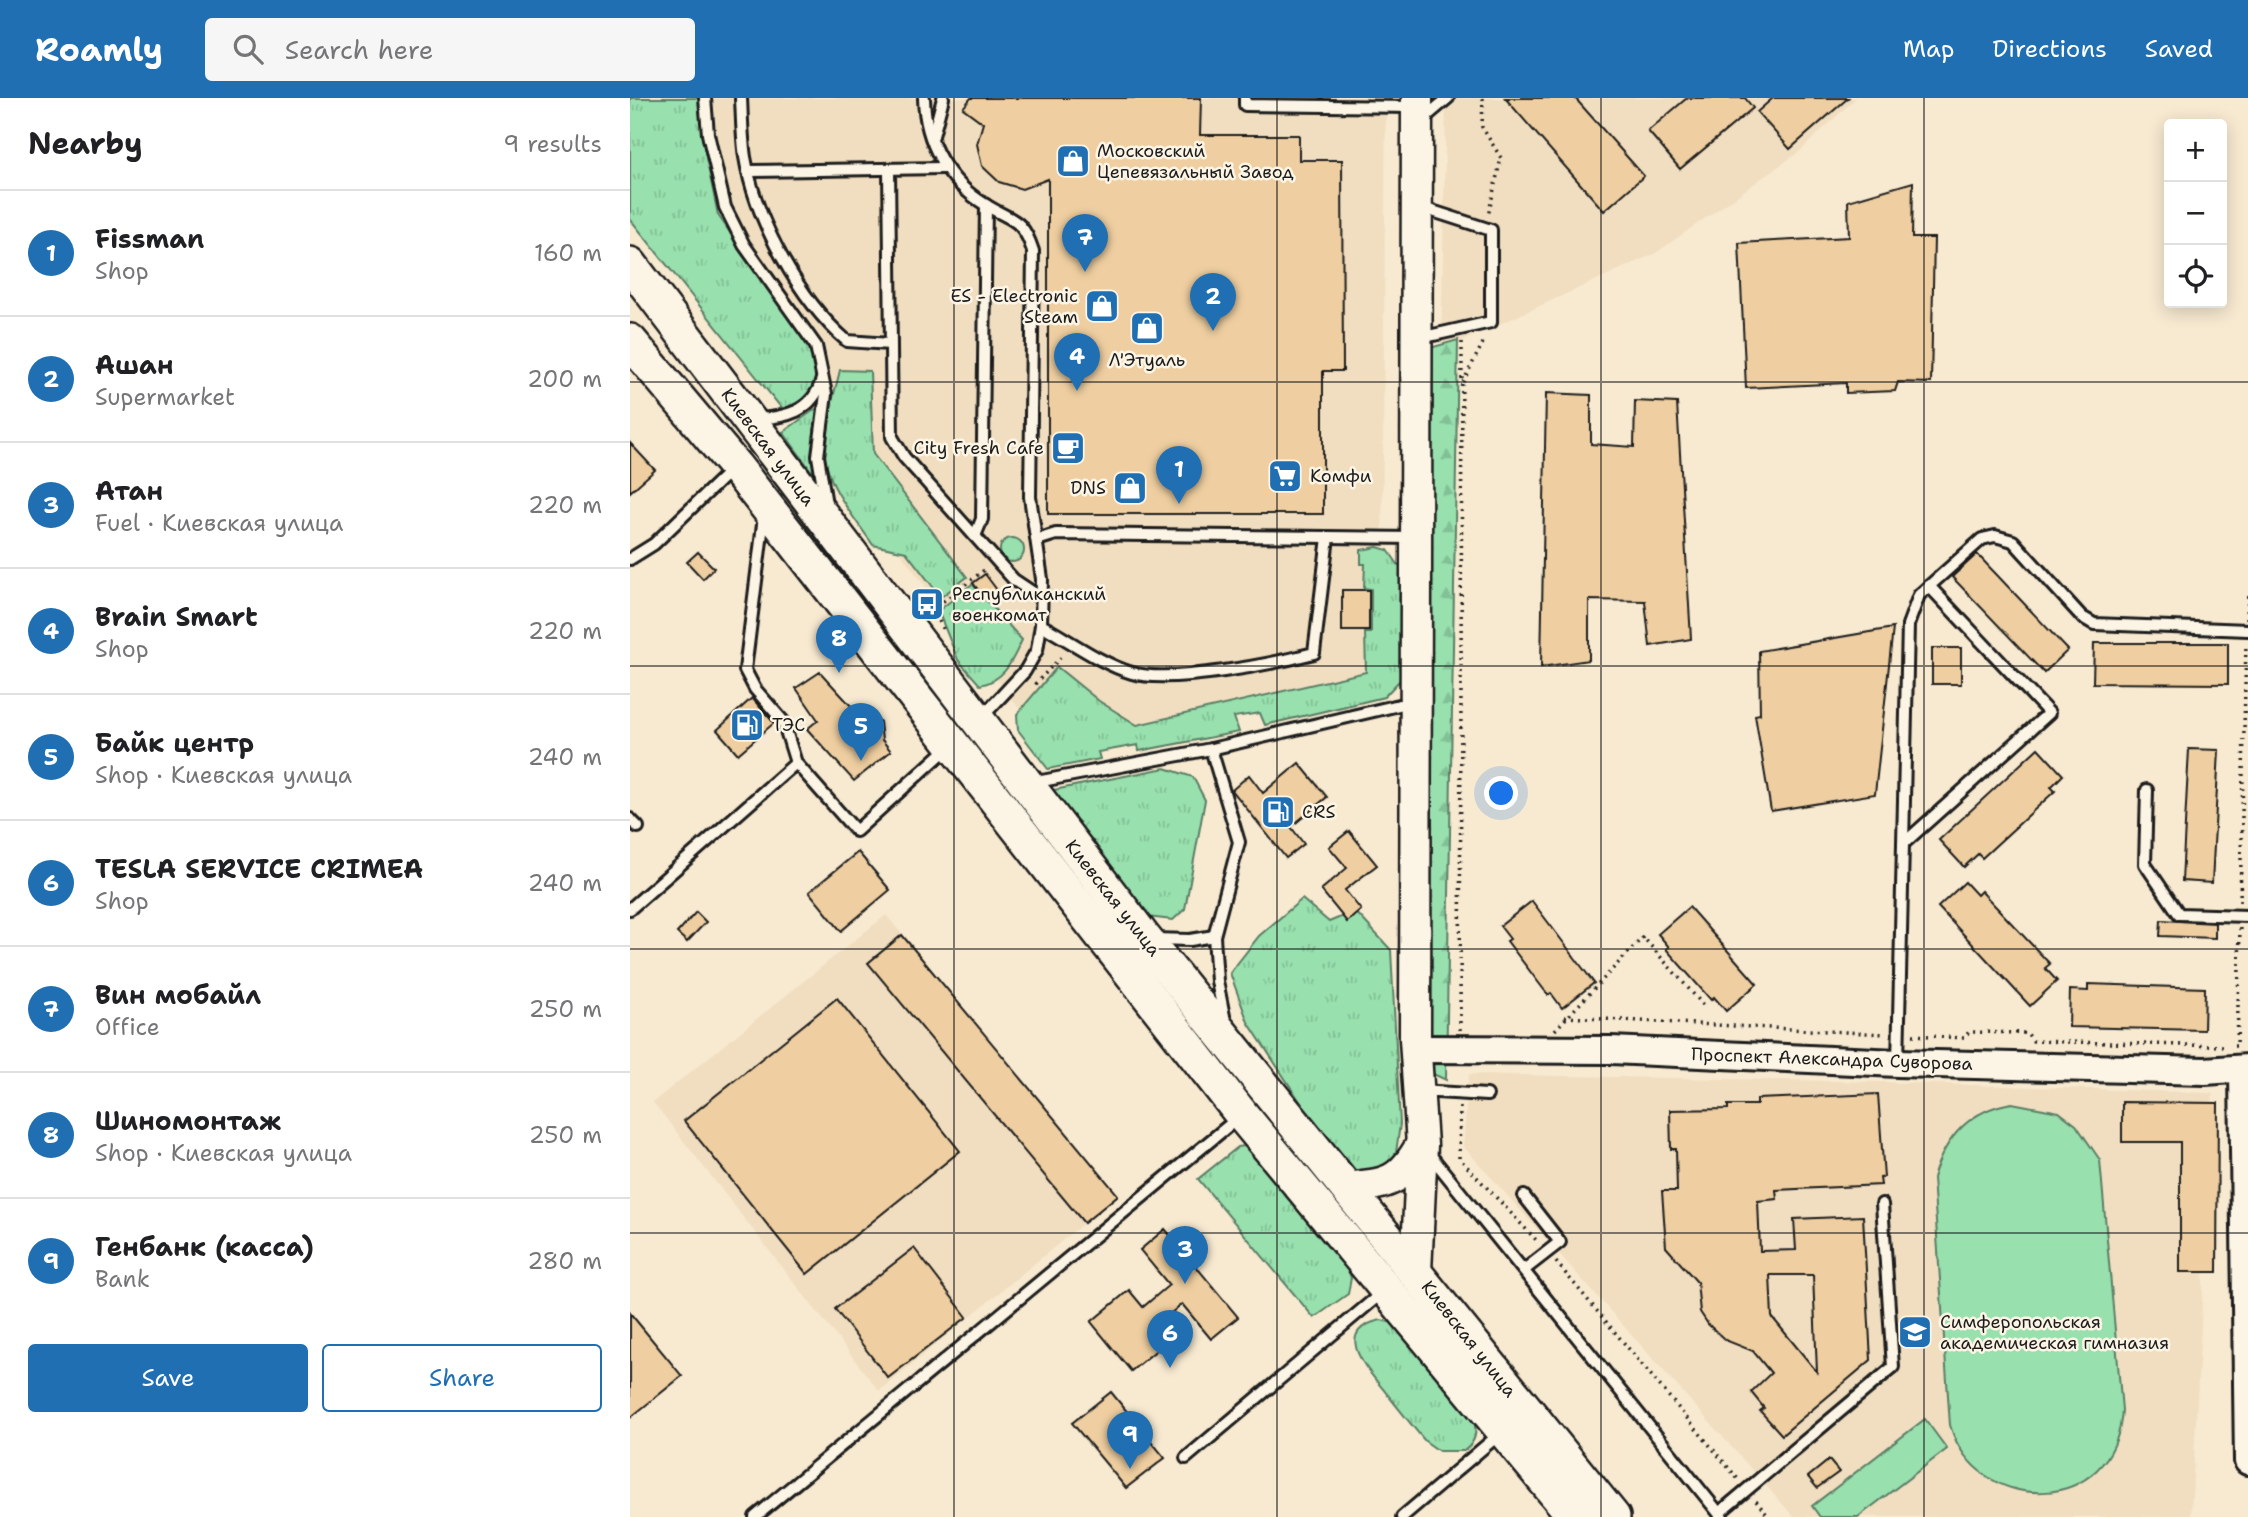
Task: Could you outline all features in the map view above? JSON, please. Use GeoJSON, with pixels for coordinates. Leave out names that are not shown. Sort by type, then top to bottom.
{"type":"FeatureCollection","features":[{"type":"Feature","properties":{"kind":"main road"},"geometry":{"type":"LineString","coordinates":[[1416,1272],[1422,1145],[1415,1049],[1417,110]]}},
{"type":"Feature","properties":{"kind":"main road","name":"Киевская улица"},"geometry":{"type":"LineString","coordinates":[[630,264],[1144,939],[1416,1272],[1515,1420],[1575,1517]]}},
{"type":"Feature","properties":{"kind":"main road","name":"Киевская улица"},"geometry":{"type":"LineString","coordinates":[[630,341],[765,506],[950,746],[1242,1115],[1387,1288],[1613,1517]]}},
{"type":"Feature","properties":{"kind":"main road"},"geometry":{"type":"LineString","coordinates":[[630,371],[734,467]]}},
{"type":"Feature","properties":{"kind":"main road"},"geometry":{"type":"LineString","coordinates":[[1345,1188],[1396,1179],[1408,1168],[1422,1145]]}},
{"type":"Feature","properties":{"kind":"street"},"geometry":{"type":"LineString","coordinates":[[950,746],[978,722]]}},
{"type":"Feature","properties":{"kind":"street","name":"Проспект Александра Суворова"},"geometry":{"type":"LineString","coordinates":[[1415,1049],[1611,1050],[1898,1063],[2246,1070]]}},
{"type":"Feature","properties":{"kind":"street"},"geometry":{"type":"LineString","coordinates":[[2246,1070],[2248,1461]]}},
{"type":"Feature","properties":{"kind":"lane"},"geometry":{"type":"LineString","coordinates":[[705,98],[708,134],[724,207],[744,245],[816,346],[826,394],[818,456],[830,529]]}},
{"type":"Feature","properties":{"kind":"lane"},"geometry":{"type":"LineString","coordinates":[[741,98],[745,158],[781,258],[810,303],[847,341],[890,344]]}},
{"type":"Feature","properties":{"kind":"lane"},"geometry":{"type":"LineString","coordinates":[[924,98],[932,139],[944,168],[961,187],[1026,229],[1033,251],[1030,497],[1037,540],[1041,625],[1037,650],[1025,671],[978,722]]}},
{"type":"Feature","properties":{"kind":"lane"},"geometry":{"type":"LineString","coordinates":[[932,139],[943,98]]}},
{"type":"Feature","properties":{"kind":"lane"},"geometry":{"type":"LineString","coordinates":[[1245,98],[1245,105],[1417,110],[1448,98]]}},
{"type":"Feature","properties":{"kind":"lane"},"geometry":{"type":"LineString","coordinates":[[749,171],[944,168]]}},
{"type":"Feature","properties":{"kind":"lane"},"geometry":{"type":"LineString","coordinates":[[889,169],[892,437],[904,457],[1014,580],[1041,598]]}},
{"type":"Feature","properties":{"kind":"lane"},"geometry":{"type":"LineString","coordinates":[[975,536],[982,519],[986,205]]}},
{"type":"Feature","properties":{"kind":"lane"},"geometry":{"type":"LineString","coordinates":[[1416,205],[1491,230],[1491,322],[1418,339]]}},
{"type":"Feature","properties":{"kind":"lane"},"geometry":{"type":"LineString","coordinates":[[748,419],[782,418],[803,409],[818,391],[823,373]]}},
{"type":"Feature","properties":{"kind":"lane"},"geometry":{"type":"LineString","coordinates":[[630,559],[657,548],[734,467]]}},
{"type":"Feature","properties":{"kind":"lane"},"geometry":{"type":"LineString","coordinates":[[765,506],[745,670],[755,689],[783,721],[796,763],[856,831],[950,746]]}},
{"type":"Feature","properties":{"kind":"lane"},"geometry":{"type":"LineString","coordinates":[[1037,540],[1056,534],[1416,538]]}},
{"type":"Feature","properties":{"kind":"lane"},"geometry":{"type":"LineString","coordinates":[[1898,1063],[1908,625],[1919,595],[1982,539],[1995,536],[2013,541],[2082,617],[2094,624],[2247,630]]}},
{"type":"Feature","properties":{"kind":"lane"},"geometry":{"type":"LineString","coordinates":[[1041,625],[1128,672],[1149,677],[1245,668],[1314,653],[1328,537]]}},
{"type":"Feature","properties":{"kind":"lane"},"geometry":{"type":"LineString","coordinates":[[1903,844],[2049,713],[1930,586]]}},
{"type":"Feature","properties":{"kind":"lane"},"geometry":{"type":"LineString","coordinates":[[1024,784],[1212,749],[1415,701]]}},
{"type":"Feature","properties":{"kind":"lane"},"geometry":{"type":"LineString","coordinates":[[1212,749],[1240,842],[1214,936],[1217,981],[1230,1045]]}},
{"type":"Feature","properties":{"kind":"lane"},"geometry":{"type":"LineString","coordinates":[[630,909],[796,763]]}},
{"type":"Feature","properties":{"kind":"lane"},"geometry":{"type":"LineString","coordinates":[[2147,790],[2145,864],[2179,914],[2244,916]]}},
{"type":"Feature","properties":{"kind":"lane"},"geometry":{"type":"LineString","coordinates":[[1144,939],[1190,940],[1214,936]]}},
{"type":"Feature","properties":{"kind":"lane"},"geometry":{"type":"LineString","coordinates":[[1416,1090],[1487,1095]]}},
{"type":"Feature","properties":{"kind":"lane"},"geometry":{"type":"LineString","coordinates":[[755,1517],[1242,1115]]}},
{"type":"Feature","properties":{"kind":"lane"},"geometry":{"type":"LineString","coordinates":[[1422,1145],[1720,1515],[1893,1367],[1882,1204]]}},
{"type":"Feature","properties":{"kind":"lane"},"geometry":{"type":"LineString","coordinates":[[1524,1196],[1560,1242],[1524,1270]]}},
{"type":"Feature","properties":{"kind":"lane"},"geometry":{"type":"LineString","coordinates":[[1186,1458],[1387,1288]]}},
{"type":"Feature","properties":{"kind":"lane"},"geometry":{"type":"LineString","coordinates":[[1402,1517],[1515,1420]]}},
{"type":"Feature","properties":{"kind":"path"},"geometry":{"type":"LineString","coordinates":[[1483,98],[1482,127],[1501,158],[1486,228]]}},
{"type":"Feature","properties":{"kind":"path"},"geometry":{"type":"LineString","coordinates":[[1460,1049],[1462,328]]}},
{"type":"Feature","properties":{"kind":"path"},"geometry":{"type":"LineString","coordinates":[[1462,383],[1485,339]]}},
{"type":"Feature","properties":{"kind":"path"},"geometry":{"type":"LineString","coordinates":[[933,609],[997,560]]}},
{"type":"Feature","properties":{"kind":"path"},"geometry":{"type":"LineString","coordinates":[[1565,1017],[1964,1038],[1969,1032],[2027,1033],[2033,1041],[2237,1046],[2244,916],[2248,596]]}},
{"type":"Feature","properties":{"kind":"path"},"geometry":{"type":"LineString","coordinates":[[1028,691],[1075,643]]}},
{"type":"Feature","properties":{"kind":"path"},"geometry":{"type":"LineString","coordinates":[[1552,1033],[1643,937],[1703,1005]]}},
{"type":"Feature","properties":{"kind":"path"},"geometry":{"type":"LineString","coordinates":[[1461,1093],[1459,1158],[1547,1251],[1769,1517]]}},
{"type":"Feature","properties":{"kind":"shaded area"},"geometry":{"type":"Polygon","coordinates":[[[682,98],[1386,98],[1381,678],[1054,754],[690,279],[682,98]]]}},
{"type":"Feature","properties":{"kind":"shaded area"},"geometry":{"type":"Polygon","coordinates":[[[1446,98],[1856,98],[1799,152],[1656,253],[1441,351],[1446,98]]]}},
{"type":"Feature","properties":{"kind":"shaded area"},"geometry":{"type":"Polygon","coordinates":[[[886,915],[1118,1195],[879,1391],[653,1102],[886,915]]]}},
{"type":"Feature","properties":{"kind":"shaded area","name":"Симферопольская академическая гимназия"},"geometry":{"type":"Polygon","coordinates":[[[1469,1074],[1881,1082],[2213,1093],[2191,1517],[1794,1517],[1463,1146],[1469,1074]]]}},
{"type":"Feature","properties":{"kind":"green space"},"geometry":{"type":"Polygon","coordinates":[[[630,98],[700,98],[702,137],[718,215],[810,348],[815,371],[813,386],[803,399],[783,410],[630,219],[630,98]]]}},
{"type":"Feature","properties":{"kind":"green space"},"geometry":{"type":"Polygon","coordinates":[[[1458,340],[1446,1080],[1420,1068],[1423,350],[1458,340]]]}},
{"type":"Feature","properties":{"kind":"green space"},"geometry":{"type":"Polygon","coordinates":[[[840,370],[870,371],[873,454],[967,577],[941,597],[906,552],[873,545],[832,482],[824,454],[824,439],[840,370]]]}},
{"type":"Feature","properties":{"kind":"green space"},"geometry":{"type":"Polygon","coordinates":[[[817,408],[813,443],[818,480],[783,432],[817,408]]]}},
{"type":"Feature","properties":{"kind":"green space"},"geometry":{"type":"Polygon","coordinates":[[[1012,538],[1023,545],[1024,550],[1017,561],[1012,562],[1001,555],[1000,550],[1007,539],[1012,538]]]}},
{"type":"Feature","properties":{"kind":"green space"},"geometry":{"type":"Polygon","coordinates":[[[1377,547],[1388,550],[1402,570],[1401,679],[1384,697],[1265,725],[1260,713],[1234,717],[1239,732],[1139,751],[1138,745],[1098,752],[1100,759],[1048,769],[1018,730],[1017,714],[1057,667],[1099,701],[1137,725],[1366,672],[1365,633],[1371,633],[1371,589],[1364,588],[1365,564],[1361,564],[1361,550],[1377,547]]]}},
{"type":"Feature","properties":{"kind":"green space"},"geometry":{"type":"Polygon","coordinates":[[[972,584],[1022,640],[1002,674],[980,685],[958,660],[938,611],[972,584]]]}},
{"type":"Feature","properties":{"kind":"green space"},"geometry":{"type":"Polygon","coordinates":[[[1165,768],[1193,777],[1205,800],[1185,909],[1173,920],[1147,917],[1049,791],[1165,768]]]}},
{"type":"Feature","properties":{"kind":"green space"},"geometry":{"type":"Polygon","coordinates":[[[1302,899],[1329,922],[1355,911],[1391,950],[1400,1124],[1395,1160],[1377,1174],[1350,1178],[1248,1022],[1230,973],[1259,936],[1302,899]]]}},
{"type":"Feature","properties":{"kind":"green space"},"geometry":{"type":"Polygon","coordinates":[[[2012,1103],[2059,1112],[2076,1125],[2100,1160],[2122,1410],[2114,1445],[2096,1470],[2072,1486],[2044,1492],[2014,1489],[1987,1477],[1965,1455],[1950,1425],[1933,1178],[1944,1150],[1961,1128],[1983,1112],[2012,1103]]]}},
{"type":"Feature","properties":{"kind":"green space"},"geometry":{"type":"Polygon","coordinates":[[[1251,1145],[1344,1258],[1351,1278],[1348,1294],[1314,1318],[1198,1179],[1238,1147],[1251,1145]]]}},
{"type":"Feature","properties":{"kind":"green space"},"geometry":{"type":"Polygon","coordinates":[[[1381,1320],[1393,1323],[1469,1411],[1476,1432],[1464,1451],[1439,1451],[1425,1441],[1363,1363],[1355,1342],[1357,1333],[1366,1325],[1381,1320]]]}},
{"type":"Feature","properties":{"kind":"green space"},"geometry":{"type":"Polygon","coordinates":[[[1925,1419],[1947,1449],[1858,1517],[1820,1517],[1812,1506],[1925,1419]]]}},
{"type":"Feature","properties":{"kind":"building"},"geometry":{"type":"Polygon","coordinates":[[[971,98],[1201,98],[1200,135],[1299,135],[1299,160],[1342,160],[1343,371],[1323,371],[1323,514],[1048,514],[1048,179],[1022,189],[999,182],[982,166],[977,144],[983,123],[963,108],[971,98]]]}},
{"type":"Feature","properties":{"kind":"building"},"geometry":{"type":"Polygon","coordinates":[[[1505,98],[1575,98],[1644,176],[1604,211],[1505,98]]]}},
{"type":"Feature","properties":{"kind":"building"},"geometry":{"type":"Polygon","coordinates":[[[1687,98],[1745,98],[1753,108],[1680,169],[1648,131],[1687,98]]]}},
{"type":"Feature","properties":{"kind":"building"},"geometry":{"type":"Polygon","coordinates":[[[1773,98],[1848,98],[1790,149],[1757,112],[1773,98]]]}},
{"type":"Feature","properties":{"kind":"building"},"geometry":{"type":"Polygon","coordinates":[[[1913,182],[1912,238],[1934,238],[1931,383],[1898,382],[1895,391],[1846,393],[1846,383],[1746,388],[1739,243],[1849,237],[1848,201],[1913,182]]]}},
{"type":"Feature","properties":{"kind":"building"},"geometry":{"type":"Polygon","coordinates":[[[1546,393],[1591,395],[1591,444],[1634,447],[1635,401],[1677,403],[1691,639],[1650,646],[1645,601],[1589,600],[1589,660],[1541,667],[1546,393]]]}},
{"type":"Feature","properties":{"kind":"building"},"geometry":{"type":"Polygon","coordinates":[[[630,443],[655,470],[630,492],[630,443]]]}},
{"type":"Feature","properties":{"kind":"building"},"geometry":{"type":"Polygon","coordinates":[[[698,552],[714,568],[703,579],[687,562],[698,552]]]}},
{"type":"Feature","properties":{"kind":"building"},"geometry":{"type":"Polygon","coordinates":[[[1977,554],[2068,650],[2044,673],[1952,577],[1977,554]]]}},
{"type":"Feature","properties":{"kind":"building"},"geometry":{"type":"Polygon","coordinates":[[[985,574],[997,590],[985,599],[973,583],[985,574]]]}},
{"type":"Feature","properties":{"kind":"building"},"geometry":{"type":"Polygon","coordinates":[[[1342,590],[1369,590],[1369,631],[1342,631],[1342,590]]]}},
{"type":"Feature","properties":{"kind":"building"},"geometry":{"type":"Polygon","coordinates":[[[1893,628],[1875,794],[1771,811],[1755,715],[1760,714],[1759,651],[1893,628]]]}},
{"type":"Feature","properties":{"kind":"building"},"geometry":{"type":"Polygon","coordinates":[[[2094,643],[2228,643],[2228,684],[2093,683],[2094,643]]]}},
{"type":"Feature","properties":{"kind":"building"},"geometry":{"type":"Polygon","coordinates":[[[1932,648],[1961,648],[1961,684],[1932,684],[1932,648]]]}},
{"type":"Feature","properties":{"kind":"building"},"geometry":{"type":"Polygon","coordinates":[[[820,672],[853,708],[872,713],[880,722],[882,740],[891,751],[854,781],[807,729],[818,720],[796,688],[820,672]]]}},
{"type":"Feature","properties":{"kind":"building","name":"ТЭС"},"geometry":{"type":"Polygon","coordinates":[[[752,698],[774,723],[738,754],[717,730],[752,698]]]}},
{"type":"Feature","properties":{"kind":"building"},"geometry":{"type":"Polygon","coordinates":[[[2038,748],[2063,775],[2051,787],[2055,791],[1982,858],[1978,854],[1964,867],[1939,840],[2038,748]]]}},
{"type":"Feature","properties":{"kind":"building"},"geometry":{"type":"Polygon","coordinates":[[[2189,749],[2219,750],[2212,883],[2182,881],[2189,749]]]}},
{"type":"Feature","properties":{"kind":"building","name":"CRS"},"geometry":{"type":"Polygon","coordinates":[[[1299,763],[1327,797],[1291,827],[1304,844],[1286,858],[1232,790],[1249,775],[1263,793],[1299,763]]]}},
{"type":"Feature","properties":{"kind":"building"},"geometry":{"type":"Polygon","coordinates":[[[1349,831],[1377,865],[1345,890],[1361,910],[1347,922],[1321,890],[1347,868],[1329,847],[1349,831]]]}},
{"type":"Feature","properties":{"kind":"building"},"geometry":{"type":"Polygon","coordinates":[[[858,852],[890,890],[841,931],[809,892],[858,852]]]}},
{"type":"Feature","properties":{"kind":"building"},"geometry":{"type":"Polygon","coordinates":[[[1965,882],[1977,895],[1981,891],[2050,964],[2045,968],[2057,981],[2030,1006],[1938,907],[1965,882]]]}},
{"type":"Feature","properties":{"kind":"building"},"geometry":{"type":"Polygon","coordinates":[[[1532,901],[1594,983],[1562,1008],[1551,993],[1548,995],[1507,941],[1510,939],[1500,926],[1532,901]]]}},
{"type":"Feature","properties":{"kind":"building"},"geometry":{"type":"Polygon","coordinates":[[[1689,907],[1757,984],[1726,1011],[1714,997],[1711,1000],[1666,949],[1669,947],[1658,934],[1689,907]]]}},
{"type":"Feature","properties":{"kind":"building"},"geometry":{"type":"Polygon","coordinates":[[[696,912],[706,922],[687,942],[677,933],[696,912]]]}},
{"type":"Feature","properties":{"kind":"building"},"geometry":{"type":"Polygon","coordinates":[[[2161,920],[2215,923],[2215,938],[2160,936],[2161,920]]]}},
{"type":"Feature","properties":{"kind":"building"},"geometry":{"type":"Polygon","coordinates":[[[902,935],[1118,1195],[1084,1223],[868,963],[902,935]]]}},
{"type":"Feature","properties":{"kind":"building"},"geometry":{"type":"Polygon","coordinates":[[[2088,984],[2205,988],[2204,1030],[2069,1027],[2070,990],[2088,991],[2088,984]]]}},
{"type":"Feature","properties":{"kind":"building"},"geometry":{"type":"Polygon","coordinates":[[[837,998],[960,1151],[807,1274],[684,1121],[837,998]]]}},
{"type":"Feature","properties":{"kind":"building"},"geometry":{"type":"Polygon","coordinates":[[[1878,1094],[1884,1177],[1880,1178],[1881,1185],[1776,1190],[1777,1199],[1758,1201],[1760,1251],[1796,1250],[1794,1219],[1863,1216],[1871,1360],[1782,1435],[1760,1411],[1764,1408],[1751,1392],[1771,1373],[1753,1351],[1725,1340],[1708,1324],[1700,1312],[1697,1282],[1666,1247],[1662,1191],[1677,1191],[1676,1149],[1671,1149],[1670,1110],[1728,1109],[1728,1105],[1757,1105],[1757,1099],[1878,1094]],[[1770,1275],[1772,1317],[1817,1372],[1813,1275],[1770,1275]]]}},
{"type":"Feature","properties":{"kind":"building"},"geometry":{"type":"Polygon","coordinates":[[[2122,1102],[2218,1103],[2217,1272],[2180,1272],[2180,1142],[2122,1142],[2122,1102]]]}},
{"type":"Feature","properties":{"kind":"building"},"geometry":{"type":"Polygon","coordinates":[[[1165,1229],[1238,1317],[1211,1339],[1182,1304],[1158,1324],[1170,1339],[1131,1371],[1091,1322],[1129,1290],[1143,1307],[1169,1285],[1140,1250],[1165,1229]]]}},
{"type":"Feature","properties":{"kind":"building"},"geometry":{"type":"Polygon","coordinates":[[[914,1248],[967,1317],[888,1378],[835,1309],[914,1248]]]}},
{"type":"Feature","properties":{"kind":"building"},"geometry":{"type":"Polygon","coordinates":[[[630,1313],[682,1376],[630,1418],[630,1313]]]}},
{"type":"Feature","properties":{"kind":"building"},"geometry":{"type":"Polygon","coordinates":[[[1111,1392],[1165,1458],[1126,1488],[1072,1423],[1111,1392]]]}},
{"type":"Feature","properties":{"kind":"building"},"geometry":{"type":"Polygon","coordinates":[[[1829,1460],[1839,1472],[1817,1488],[1808,1477],[1829,1460]]]}},
{"type":"Feature","properties":{"kind":"place","name":"Московский Цепевязальный Завод"},"geometry":{"type":"Point","coordinates":[1073,161]}},
{"type":"Feature","properties":{"kind":"place","name":"Вин мобайл"},"geometry":{"type":"Point","coordinates":[1085,272]}},
{"type":"Feature","properties":{"kind":"place","name":"ES - Electronic Steam"},"geometry":{"type":"Point","coordinates":[1102,306]}},
{"type":"Feature","properties":{"kind":"place","name":"Л'Этуаль"},"geometry":{"type":"Point","coordinates":[1147,328]}},
{"type":"Feature","properties":{"kind":"place","name":"Ашан"},"geometry":{"type":"Point","coordinates":[1213,331]}},
{"type":"Feature","properties":{"kind":"place","name":"Brain Smart"},"geometry":{"type":"Point","coordinates":[1077,391]}},
{"type":"Feature","properties":{"kind":"place","name":"City Fresh Cafe"},"geometry":{"type":"Point","coordinates":[1068,448]}},
{"type":"Feature","properties":{"kind":"place","name":"Комфи"},"geometry":{"type":"Point","coordinates":[1285,476]}},
{"type":"Feature","properties":{"kind":"place","name":"DNS"},"geometry":{"type":"Point","coordinates":[1130,488]}},
{"type":"Feature","properties":{"kind":"place","name":"Fissman"},"geometry":{"type":"Point","coordinates":[1179,504]}},
{"type":"Feature","properties":{"kind":"place","name":"Республиканский военкомат"},"geometry":{"type":"Point","coordinates":[927,604]}},
{"type":"Feature","properties":{"kind":"place","name":"Шиномонтаж"},"geometry":{"type":"Point","coordinates":[839,673]}},
{"type":"Feature","properties":{"kind":"place","name":"ТЭС"},"geometry":{"type":"Point","coordinates":[747,725]}},
{"type":"Feature","properties":{"kind":"place","name":"Байк центр"},"geometry":{"type":"Point","coordinates":[861,761]}},
{"type":"Feature","properties":{"kind":"place","name":"CRS"},"geometry":{"type":"Point","coordinates":[1278,812]}},
{"type":"Feature","properties":{"kind":"place","name":"Атан"},"geometry":{"type":"Point","coordinates":[1185,1284]}},
{"type":"Feature","properties":{"kind":"place","name":"Симферопольская академическая гимназия"},"geometry":{"type":"Point","coordinates":[1915,1332]}},
{"type":"Feature","properties":{"kind":"place","name":"TESLA SERVICE CRIMEA"},"geometry":{"type":"Point","coordinates":[1170,1368]}},
{"type":"Feature","properties":{"kind":"place","name":"Генбанк (касса)"},"geometry":{"type":"Point","coordinates":[1130,1469]}}]}
